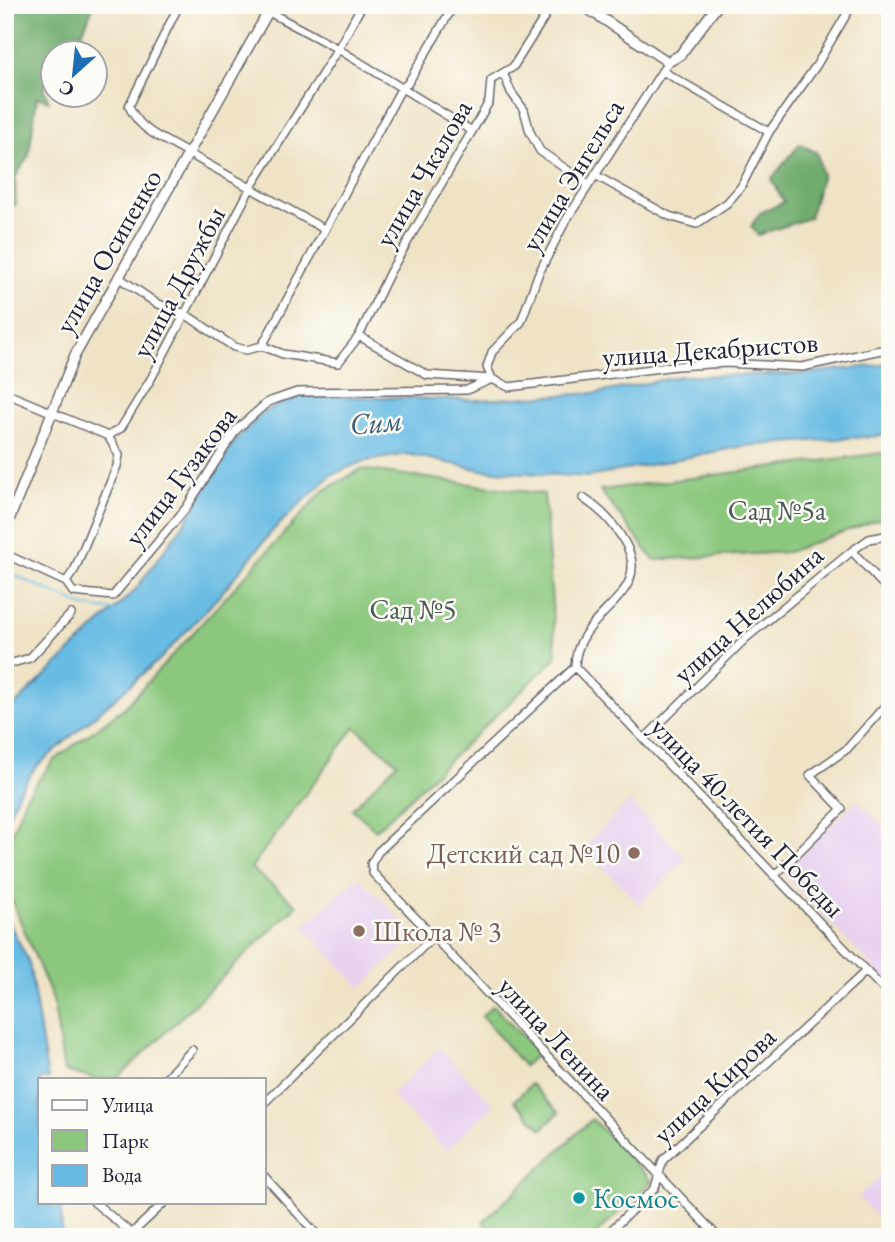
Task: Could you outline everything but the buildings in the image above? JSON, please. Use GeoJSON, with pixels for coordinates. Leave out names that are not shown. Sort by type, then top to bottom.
{"type":"FeatureCollection","features":[{"type":"Feature","properties":{"kind":"main road"},"geometry":{"type":"LineString","coordinates":[[582,5],[666,67]]}},
{"type":"Feature","properties":{"kind":"main road","name":"улица Энгельса"},"geometry":{"type":"LineString","coordinates":[[666,67],[680,55],[718,5]]}},
{"type":"Feature","properties":{"kind":"main road","name":"улица Осипенко"},"geometry":{"type":"LineString","coordinates":[[5,530],[43,441],[50,414],[75,355],[270,8]]}},
{"type":"Feature","properties":{"kind":"street"},"geometry":{"type":"LineString","coordinates":[[179,5],[129,106],[134,117],[142,126],[324,229]]}},
{"type":"Feature","properties":{"kind":"street"},"geometry":{"type":"LineString","coordinates":[[256,5],[270,8],[429,107],[452,116],[472,131]]}},
{"type":"Feature","properties":{"kind":"street","name":"улица Дружбы"},"geometry":{"type":"LineString","coordinates":[[108,436],[121,428],[185,314],[251,187],[338,49],[362,5]]}},
{"type":"Feature","properties":{"kind":"street"},"geometry":{"type":"LineString","coordinates":[[118,276],[156,303],[185,314],[233,347],[246,350],[262,346],[401,89],[408,83],[454,5]]}},
{"type":"Feature","properties":{"kind":"street","name":"улица Чкалова"},"geometry":{"type":"LineString","coordinates":[[262,346],[283,354],[338,363],[359,336],[390,272],[489,102],[491,80],[504,75],[513,67],[552,5]]}},
{"type":"Feature","properties":{"kind":"street"},"geometry":{"type":"LineString","coordinates":[[595,175],[668,216],[696,224],[727,203],[741,187],[769,132],[816,66],[852,5]]}},
{"type":"Feature","properties":{"kind":"street"},"geometry":{"type":"LineString","coordinates":[[666,67],[769,132]]}},
{"type":"Feature","properties":{"kind":"street","name":"улица Энгельса"},"geometry":{"type":"LineString","coordinates":[[492,379],[487,367],[492,352],[520,322],[538,275],[565,222],[666,67]]}},
{"type":"Feature","properties":{"kind":"street"},"geometry":{"type":"LineString","coordinates":[[504,75],[511,92],[524,110],[530,132],[540,151],[589,185]]}},
{"type":"Feature","properties":{"kind":"street","name":"улица Декабристов"},"geometry":{"type":"LineString","coordinates":[[359,336],[427,375],[492,379],[509,387],[689,365],[726,363],[802,367],[890,348]]}},
{"type":"Feature","properties":{"kind":"street","name":"улица Гузакова"},"geometry":{"type":"LineString","coordinates":[[5,554],[66,582],[73,592],[113,596],[186,508],[236,430],[268,402],[297,392],[467,390],[492,379]]}},
{"type":"Feature","properties":{"kind":"street"},"geometry":{"type":"LineString","coordinates":[[5,393],[108,436],[119,455],[78,563],[66,582]]}},
{"type":"Feature","properties":{"kind":"street"},"geometry":{"type":"LineString","coordinates":[[575,667],[575,654],[583,639],[598,616],[627,586],[635,568],[632,554],[619,531],[604,512],[583,498]]}},
{"type":"Feature","properties":{"kind":"street","name":"улица Нелюбина"},"geometry":{"type":"LineString","coordinates":[[644,739],[746,638],[852,551],[869,539],[890,535]]}},
{"type":"Feature","properties":{"kind":"street"},"geometry":{"type":"LineString","coordinates":[[852,551],[890,592]]}},
{"type":"Feature","properties":{"kind":"street"},"geometry":{"type":"LineString","coordinates":[[5,665],[30,658],[71,614]]}},
{"type":"Feature","properties":{"kind":"street","name":"улица 40-летия Победы"},"geometry":{"type":"LineString","coordinates":[[575,667],[890,996]]}},
{"type":"Feature","properties":{"kind":"street","name":"улица Ленина"},"geometry":{"type":"LineString","coordinates":[[575,667],[378,852],[371,864],[373,873],[718,1237]]}},
{"type":"Feature","properties":{"kind":"street"},"geometry":{"type":"LineString","coordinates":[[774,876],[842,809],[810,775],[847,749],[890,700]]}},
{"type":"Feature","properties":{"kind":"street"},"geometry":{"type":"LineString","coordinates":[[266,1101],[433,937]]}},
{"type":"Feature","properties":{"kind":"street","name":"улица Кирова"},"geometry":{"type":"LineString","coordinates":[[604,1237],[655,1188],[663,1160],[866,971]]}},
{"type":"Feature","properties":{"kind":"street"},"geometry":{"type":"LineString","coordinates":[[166,1078],[192,1050]]}},
{"type":"Feature","properties":{"kind":"street"},"geometry":{"type":"LineString","coordinates":[[266,1177],[319,1237]]}},
{"type":"Feature","properties":{"kind":"street"},"geometry":{"type":"LineString","coordinates":[[96,1204],[130,1235],[163,1204]]}},
{"type":"Feature","properties":{"kind":"shaded area"},"geometry":{"type":"Polygon","coordinates":[[[857,800],[890,833],[890,985],[782,873],[857,800]]]}},
{"type":"Feature","properties":{"kind":"shaded area","name":"Детский сад №10"},"geometry":{"type":"Polygon","coordinates":[[[629,801],[686,858],[640,904],[583,848],[629,801]]]}},
{"type":"Feature","properties":{"kind":"shaded area","name":"Школа № 3"},"geometry":{"type":"Polygon","coordinates":[[[359,877],[415,935],[361,988],[303,927],[359,877]]]}},
{"type":"Feature","properties":{"kind":"shaded area"},"geometry":{"type":"Polygon","coordinates":[[[439,1048],[494,1105],[446,1151],[391,1095],[439,1048]]]}},
{"type":"Feature","properties":{"kind":"shaded area"},"geometry":{"type":"Polygon","coordinates":[[[890,1168],[890,1231],[858,1197],[890,1168]]]}},
{"type":"Feature","properties":{"kind":"green space"},"geometry":{"type":"Polygon","coordinates":[[[5,5],[94,5],[80,38],[38,38],[38,97],[29,155],[15,178],[16,204],[6,212],[5,5]]]}},
{"type":"Feature","properties":{"kind":"green space"},"geometry":{"type":"Polygon","coordinates":[[[800,144],[817,153],[822,175],[809,218],[758,235],[751,226],[760,213],[784,202],[771,179],[800,144]]]}},
{"type":"Feature","properties":{"kind":"green space","name":"Сад №5а"},"geometry":{"type":"Polygon","coordinates":[[[890,452],[890,515],[788,552],[654,560],[600,490],[890,452]]]}},
{"type":"Feature","properties":{"kind":"green space","name":"Сад №5"},"geometry":{"type":"Polygon","coordinates":[[[361,469],[544,494],[556,658],[376,830],[352,809],[397,763],[355,727],[251,868],[297,905],[118,1078],[92,1078],[64,1071],[53,1000],[10,896],[10,838],[25,798],[53,761],[125,707],[323,491],[361,469]]]}},
{"type":"Feature","properties":{"kind":"green space"},"geometry":{"type":"Polygon","coordinates":[[[493,1005],[538,1053],[524,1066],[482,1016],[493,1005]]]}},
{"type":"Feature","properties":{"kind":"green space"},"geometry":{"type":"Polygon","coordinates":[[[531,1084],[559,1113],[542,1129],[514,1101],[531,1084]]]}},
{"type":"Feature","properties":{"kind":"green space"},"geometry":{"type":"Polygon","coordinates":[[[592,1119],[652,1181],[593,1237],[497,1237],[483,1222],[592,1119]]]}},
{"type":"Feature","properties":{"kind":"water","name":"Сим"},"geometry":{"type":"Polygon","coordinates":[[[890,361],[890,435],[744,446],[588,477],[481,470],[407,454],[361,462],[331,475],[274,529],[220,595],[161,658],[35,768],[18,793],[5,824],[5,714],[135,590],[185,522],[235,441],[264,412],[299,395],[477,400],[598,393],[681,376],[798,374],[882,365],[890,361]]]}},
{"type":"Feature","properties":{"kind":"water"},"geometry":{"type":"Polygon","coordinates":[[[5,915],[29,962],[48,1078],[38,1078],[38,1204],[61,1204],[62,1237],[5,1237],[5,915]]]}},
{"type":"Feature","properties":{"kind":"waterway"},"geometry":{"type":"LineString","coordinates":[[5,571],[85,607],[115,611]]}},
{"type":"Feature","properties":{"kind":"place","name":"Детский сад №10"},"geometry":{"type":"Point","coordinates":[634,853]}},
{"type":"Feature","properties":{"kind":"place","name":"Школа № 3"},"geometry":{"type":"Point","coordinates":[359,931]}},
{"type":"Feature","properties":{"kind":"place","name":"Космос"},"geometry":{"type":"Point","coordinates":[579,1198]}}]}
